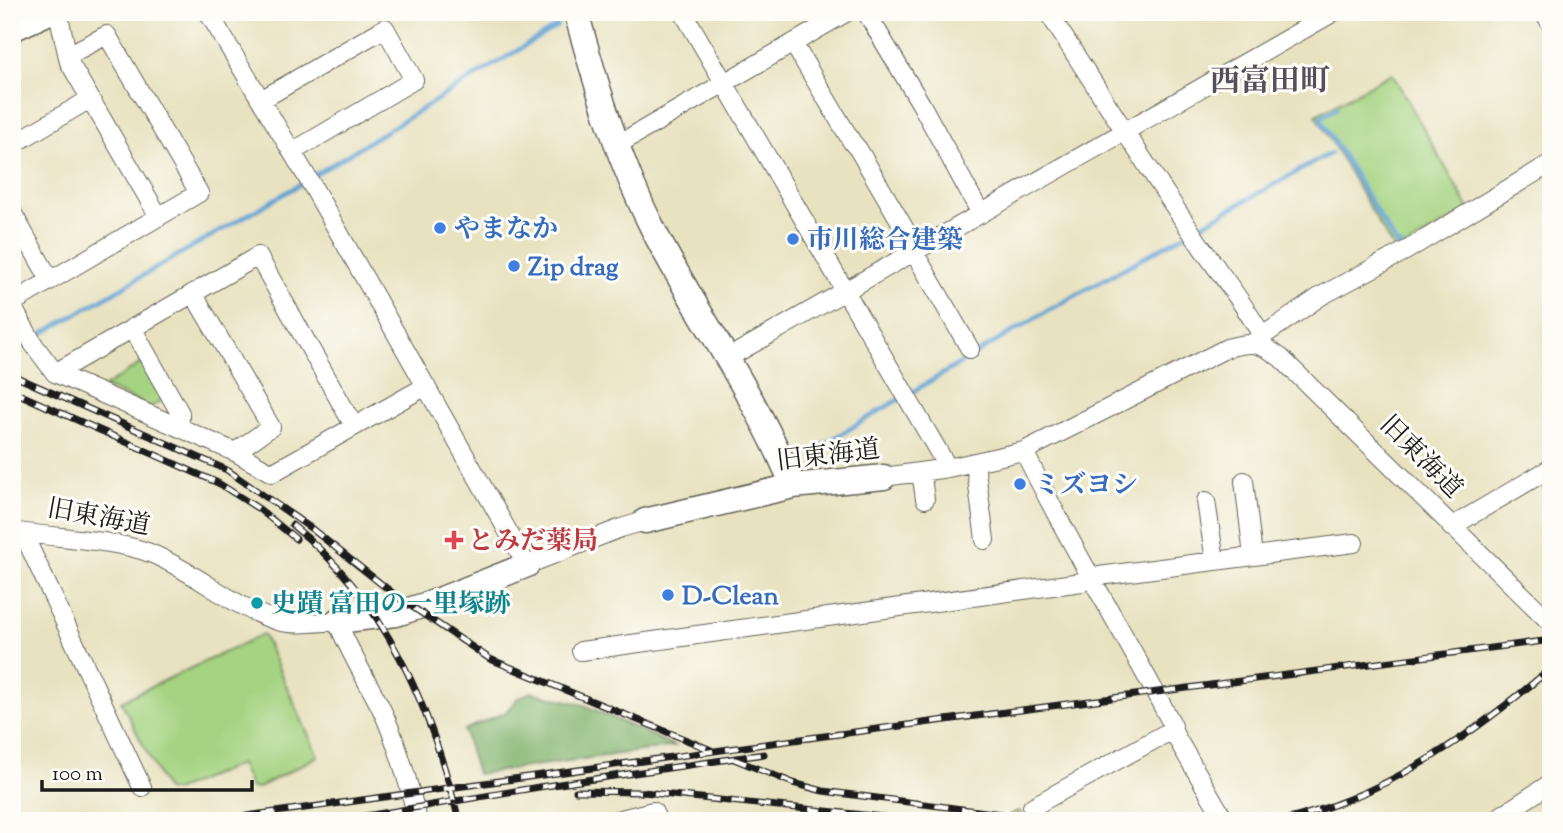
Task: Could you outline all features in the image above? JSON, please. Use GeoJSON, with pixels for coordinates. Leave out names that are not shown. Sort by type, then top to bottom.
{"type":"FeatureCollection","features":[{"type":"Feature","properties":{"kind":"main road"},"geometry":{"type":"LineString","coordinates":[[12,28],[47,12]]}},
{"type":"Feature","properties":{"kind":"street"},"geometry":{"type":"LineString","coordinates":[[58,12],[69,62],[159,217]]}},
{"type":"Feature","properties":{"kind":"street"},"geometry":{"type":"LineString","coordinates":[[208,12],[308,179],[527,565]]}},
{"type":"Feature","properties":{"kind":"street"},"geometry":{"type":"LineString","coordinates":[[683,12],[948,468]]}},
{"type":"Feature","properties":{"kind":"street"},"geometry":{"type":"LineString","coordinates":[[617,145],[847,12]]}},
{"type":"Feature","properties":{"kind":"street"},"geometry":{"type":"LineString","coordinates":[[866,12],[921,104],[981,214]]}},
{"type":"Feature","properties":{"kind":"street"},"geometry":{"type":"LineString","coordinates":[[1048,12],[1185,223],[1254,321],[1258,339],[1321,296],[1407,250],[1551,163]]}},
{"type":"Feature","properties":{"kind":"street"},"geometry":{"type":"LineString","coordinates":[[726,359],[1334,12]]}},
{"type":"Feature","properties":{"kind":"street"},"geometry":{"type":"LineString","coordinates":[[1544,12],[1551,24]]}},
{"type":"Feature","properties":{"kind":"street"},"geometry":{"type":"LineString","coordinates":[[581,13],[617,145],[653,229],[781,455],[793,486]]}},
{"type":"Feature","properties":{"kind":"street"},"geometry":{"type":"LineString","coordinates":[[261,100],[385,28],[414,80],[292,152]]}},
{"type":"Feature","properties":{"kind":"street"},"geometry":{"type":"LineString","coordinates":[[68,55],[107,35],[199,192],[12,304],[31,340],[55,373],[235,452],[272,473],[426,386]]}},
{"type":"Feature","properties":{"kind":"street"},"geometry":{"type":"LineString","coordinates":[[793,43],[852,142],[859,149],[970,349]]}},
{"type":"Feature","properties":{"kind":"street"},"geometry":{"type":"LineString","coordinates":[[12,145],[90,99]]}},
{"type":"Feature","properties":{"kind":"street"},"geometry":{"type":"LineString","coordinates":[[12,212],[50,280]]}},
{"type":"Feature","properties":{"kind":"street"},"geometry":{"type":"LineString","coordinates":[[55,373],[258,256],[354,426]]}},
{"type":"Feature","properties":{"kind":"street"},"geometry":{"type":"LineString","coordinates":[[193,293],[271,427],[235,452]]}},
{"type":"Feature","properties":{"kind":"street"},"geometry":{"type":"LineString","coordinates":[[132,328],[180,413],[180,427]]}},
{"type":"Feature","properties":{"kind":"street","name":"旧東海道"},"geometry":{"type":"LineString","coordinates":[[18,532],[124,546],[150,553],[259,614],[280,622],[337,621],[396,614],[645,521],[793,486],[921,472],[1024,452],[1227,348],[1258,339],[1281,358],[1551,623]]}},
{"type":"Feature","properties":{"kind":"street"},"geometry":{"type":"LineString","coordinates":[[1024,452],[1062,527],[1159,699],[1173,726],[1172,730],[1225,821]]}},
{"type":"Feature","properties":{"kind":"street"},"geometry":{"type":"LineString","coordinates":[[975,463],[985,540]]}},
{"type":"Feature","properties":{"kind":"street"},"geometry":{"type":"LineString","coordinates":[[1451,527],[1551,468]]}},
{"type":"Feature","properties":{"kind":"street"},"geometry":{"type":"LineString","coordinates":[[921,472],[925,499]]}},
{"type":"Feature","properties":{"kind":"street"},"geometry":{"type":"LineString","coordinates":[[1244,481],[1253,556]]}},
{"type":"Feature","properties":{"kind":"street"},"geometry":{"type":"LineString","coordinates":[[1206,501],[1215,561]]}},
{"type":"Feature","properties":{"kind":"street"},"geometry":{"type":"LineString","coordinates":[[18,532],[142,787]]}},
{"type":"Feature","properties":{"kind":"street"},"geometry":{"type":"LineString","coordinates":[[582,651],[1082,582],[1091,577],[1354,543]]}},
{"type":"Feature","properties":{"kind":"street"},"geometry":{"type":"LineString","coordinates":[[337,621],[386,721],[400,756],[418,821]]}},
{"type":"Feature","properties":{"kind":"street"},"geometry":{"type":"LineString","coordinates":[[1032,807],[1172,730]]}},
{"type":"Feature","properties":{"kind":"street"},"geometry":{"type":"LineString","coordinates":[[1497,820],[1551,783]]}},
{"type":"Feature","properties":{"kind":"street"},"geometry":{"type":"LineString","coordinates":[[613,821],[653,811],[658,821]]}},
{"type":"Feature","properties":{"kind":"green space"},"geometry":{"type":"Polygon","coordinates":[[[1392,73],[1469,209],[1396,253],[1316,115],[1392,73]]]}},
{"type":"Feature","properties":{"kind":"green space"},"geometry":{"type":"Polygon","coordinates":[[[143,362],[164,399],[151,407],[104,387],[143,362]]]}},
{"type":"Feature","properties":{"kind":"green space"},"geometry":{"type":"Polygon","coordinates":[[[263,634],[318,756],[258,788],[251,788],[240,764],[175,791],[166,790],[121,701],[263,634]]]}},
{"type":"Feature","properties":{"kind":"green space"},"geometry":{"type":"Polygon","coordinates":[[[531,692],[584,705],[675,746],[477,774],[464,730],[506,712],[518,698],[531,692]]]}},
{"type":"Feature","properties":{"kind":"waterway"},"geometry":{"type":"LineString","coordinates":[[313,176],[557,26]]}},
{"type":"Feature","properties":{"kind":"waterway"},"geometry":{"type":"LineString","coordinates":[[1337,108],[1320,118],[1398,247],[1401,245]]}},
{"type":"Feature","properties":{"kind":"waterway"},"geometry":{"type":"LineString","coordinates":[[1194,229],[1331,153]]}},
{"type":"Feature","properties":{"kind":"waterway"},"geometry":{"type":"LineString","coordinates":[[35,338],[306,181]]}},
{"type":"Feature","properties":{"kind":"waterway"},"geometry":{"type":"LineString","coordinates":[[909,394],[1042,314],[1186,234]]}},
{"type":"Feature","properties":{"kind":"waterway"},"geometry":{"type":"LineString","coordinates":[[12,352],[27,343]]}},
{"type":"Feature","properties":{"kind":"waterway"},"geometry":{"type":"LineString","coordinates":[[821,446],[901,398]]}},
{"type":"Feature","properties":{"kind":"tunnel"},"geometry":{"type":"LineString","coordinates":[[1008,821],[1032,807]]}},
{"type":"Feature","properties":{"kind":"railway"},"geometry":{"type":"LineString","coordinates":[[12,375],[227,470],[312,529],[399,598],[490,659],[711,750]]}},
{"type":"Feature","properties":{"kind":"railway"},"geometry":{"type":"LineString","coordinates":[[12,391],[218,483],[259,509],[296,539]]}},
{"type":"Feature","properties":{"kind":"railway"},"geometry":{"type":"LineString","coordinates":[[292,525],[325,554],[354,587],[379,621],[400,658],[434,737],[459,821]]}},
{"type":"Feature","properties":{"kind":"railway"},"geometry":{"type":"LineString","coordinates":[[211,821],[794,740],[1551,640]]}},
{"type":"Feature","properties":{"kind":"railway"},"geometry":{"type":"LineString","coordinates":[[1281,821],[1354,797],[1421,763],[1484,721],[1544,674]]}},
{"type":"Feature","properties":{"kind":"railway"},"geometry":{"type":"LineString","coordinates":[[336,821],[539,787],[764,754]]}},
{"type":"Feature","properties":{"kind":"railway"},"geometry":{"type":"LineString","coordinates":[[734,759],[793,783],[823,791],[1055,821]]}},
{"type":"Feature","properties":{"kind":"railway"},"geometry":{"type":"LineString","coordinates":[[576,791],[643,792],[921,821]]}},
{"type":"Feature","properties":{"kind":"place","name":"やまなか"},"geometry":{"type":"Point","coordinates":[440,228]}},
{"type":"Feature","properties":{"kind":"place","name":"市川総合建築"},"geometry":{"type":"Point","coordinates":[793,239]}},
{"type":"Feature","properties":{"kind":"place","name":"Zip drag"},"geometry":{"type":"Point","coordinates":[514,266]}},
{"type":"Feature","properties":{"kind":"place","name":"ミズヨシ"},"geometry":{"type":"Point","coordinates":[1020,484]}},
{"type":"Feature","properties":{"kind":"place","name":"とみだ薬局"},"geometry":{"type":"Point","coordinates":[454,540]}},
{"type":"Feature","properties":{"kind":"place","name":"D-Clean"},"geometry":{"type":"Point","coordinates":[668,595]}},
{"type":"Feature","properties":{"kind":"place","name":"史蹟 富田の一里塚跡"},"geometry":{"type":"Point","coordinates":[257,603]}},
{"type":"Feature","properties":{"kind":"district","name":"西富田町"},"geometry":{"type":"Point","coordinates":[1270,80]}}]}
